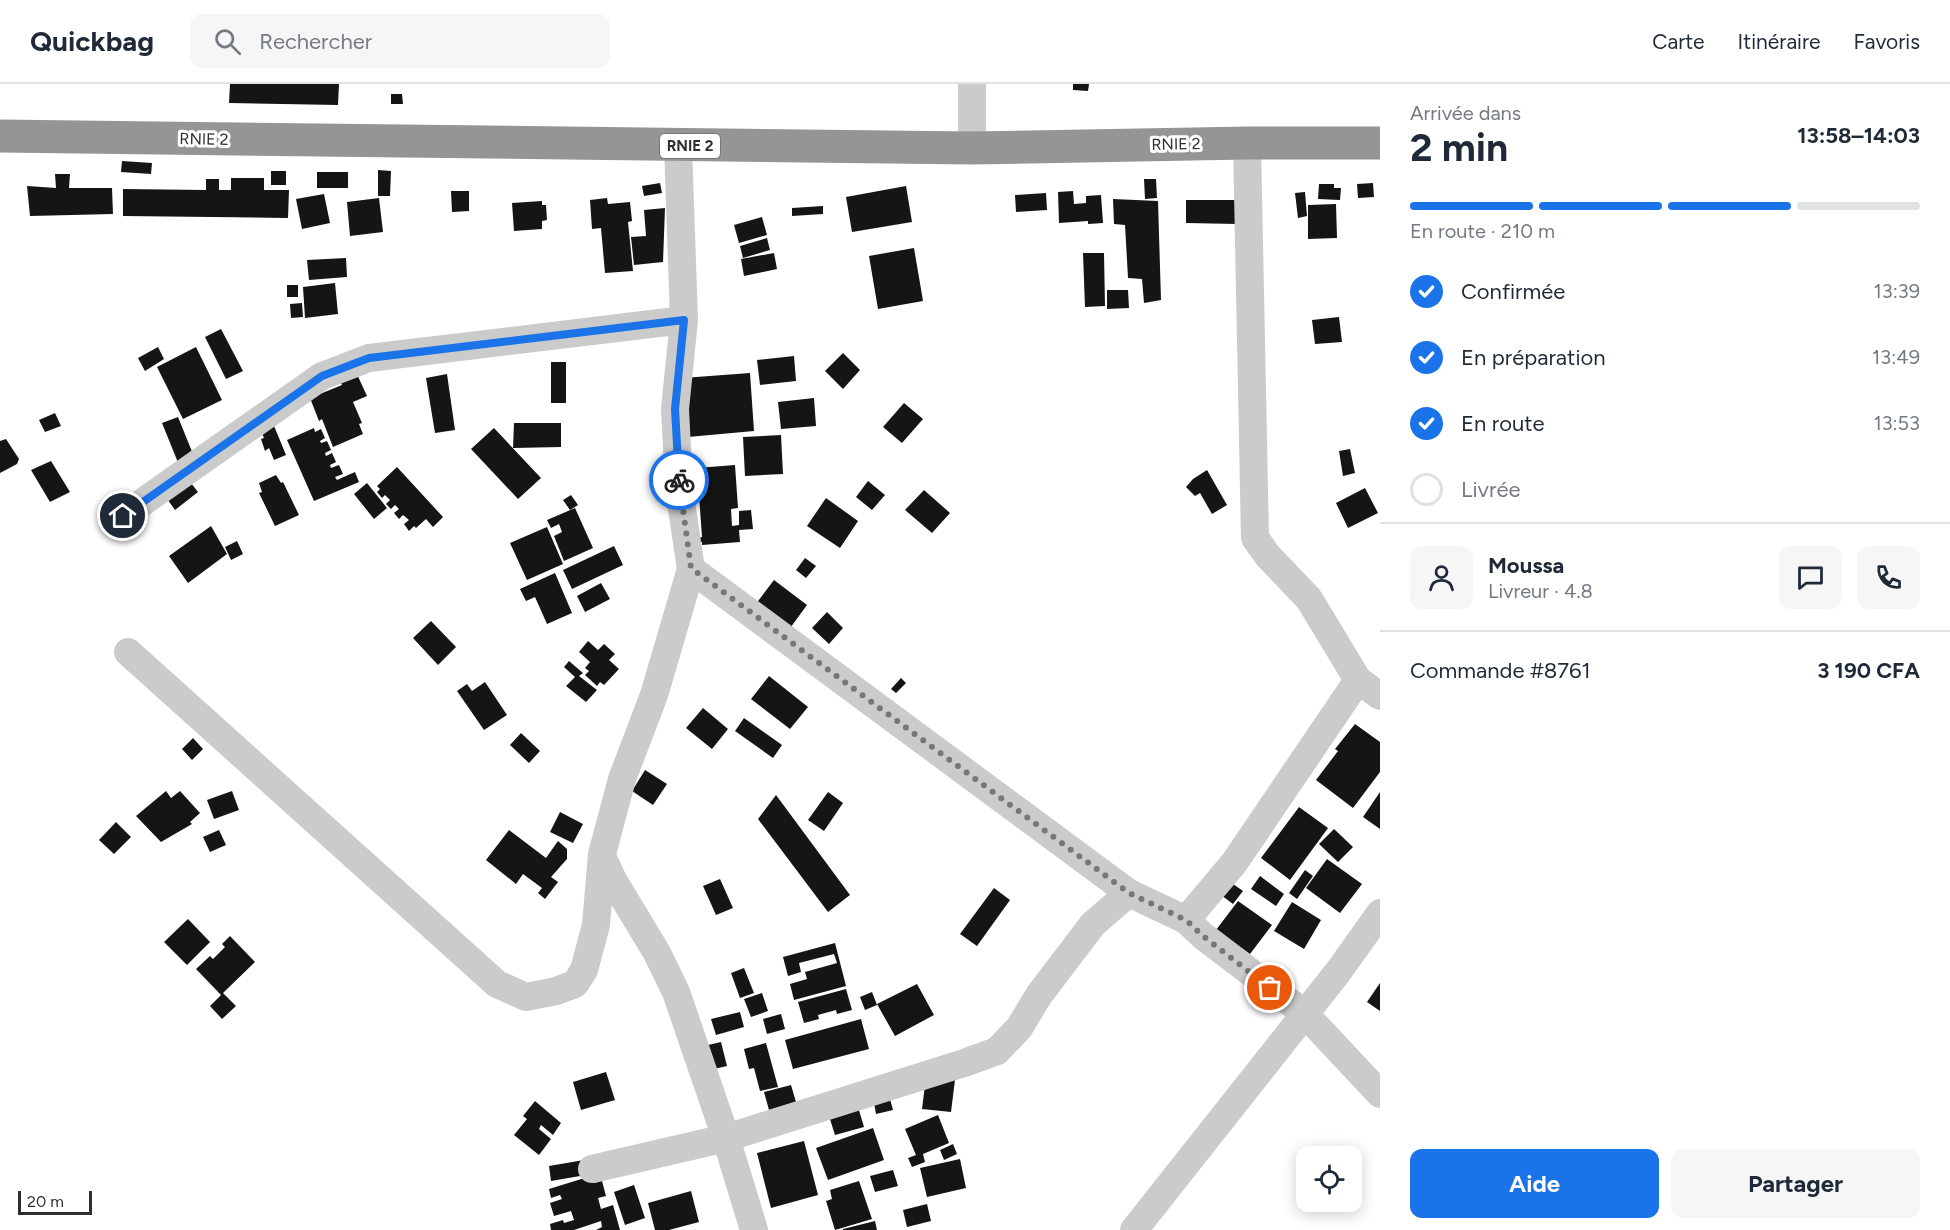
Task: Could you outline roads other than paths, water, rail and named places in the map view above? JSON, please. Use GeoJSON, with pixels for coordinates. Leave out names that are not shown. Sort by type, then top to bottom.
{"type":"FeatureCollection","features":[{"type":"Feature","properties":{"kind":"highway","name":"RNIE 2"},"geometry":{"type":"LineString","coordinates":[[0,136],[972,148],[1380,143]]}},
{"type":"Feature","properties":{"kind":"street"},"geometry":{"type":"LineString","coordinates":[[972,84],[972,148]]}},
{"type":"Feature","properties":{"kind":"street"},"geometry":{"type":"LineString","coordinates":[[1186,920],[1234,863],[1369,688],[1309,600],[1268,556],[1255,538],[1247,143]]}},
{"type":"Feature","properties":{"kind":"street"},"geometry":{"type":"LineString","coordinates":[[128,652],[496,984],[526,997],[556,991],[574,984],[584,970],[596,925],[602,854],[622,779],[654,695],[691,568],[679,489],[675,409],[684,320],[678,146]]}},
{"type":"Feature","properties":{"kind":"street"},"geometry":{"type":"LineString","coordinates":[[123,516],[322,376],[369,358],[684,320]]}},
{"type":"Feature","properties":{"kind":"street"},"geometry":{"type":"LineString","coordinates":[[691,568],[1129,893],[1186,920],[1203,936],[1304,1013],[1380,1094]]}},
{"type":"Feature","properties":{"kind":"street"},"geometry":{"type":"LineString","coordinates":[[602,854],[613,880],[657,953],[676,992],[726,1138],[754,1230]]}},
{"type":"Feature","properties":{"kind":"street"},"geometry":{"type":"LineString","coordinates":[[592,1169],[726,1138],[998,1051],[1019,1028],[1039,995],[1093,924],[1129,893]]}},
{"type":"Feature","properties":{"kind":"street"},"geometry":{"type":"LineString","coordinates":[[1134,1230],[1338,972],[1380,913]]}}]}
